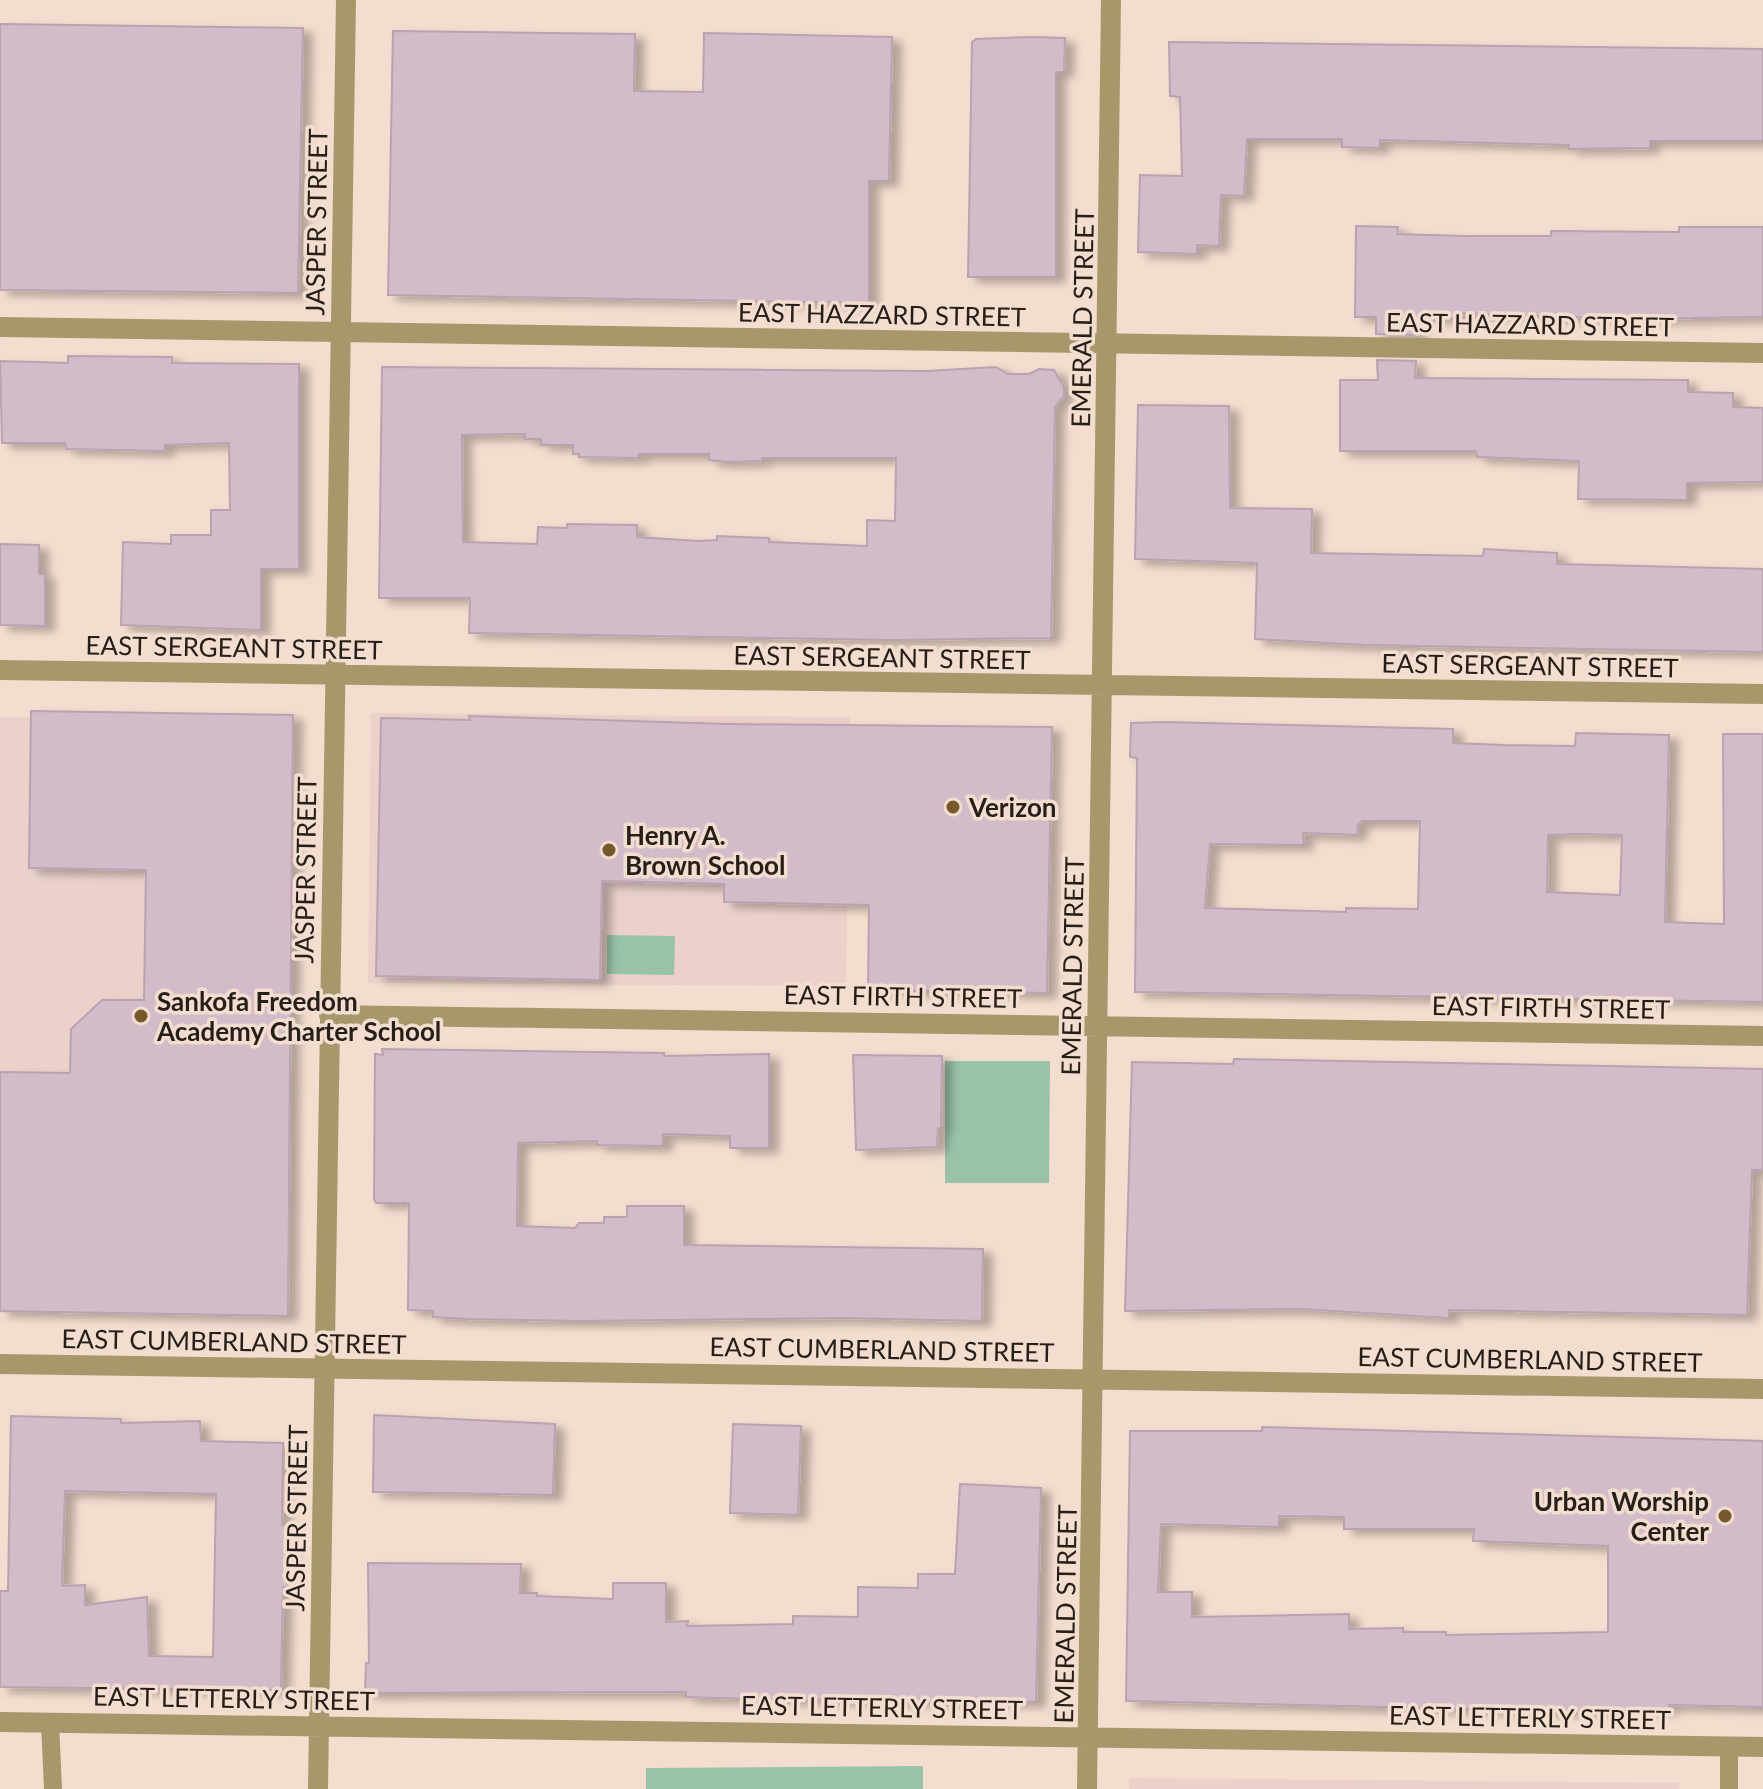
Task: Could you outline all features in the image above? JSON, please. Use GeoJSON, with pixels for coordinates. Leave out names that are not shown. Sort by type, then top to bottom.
{"type":"FeatureCollection","features":[{"type":"Feature","properties":{"kind":"street","name":"JASPER STREET"},"geometry":{"type":"LineString","coordinates":[[318,1789],[346,0]]}},
{"type":"Feature","properties":{"kind":"street","name":"EMERALD STREET"},"geometry":{"type":"LineString","coordinates":[[1087,1789],[1111,0]]}},
{"type":"Feature","properties":{"kind":"street","name":"EAST HAZZARD STREET"},"geometry":{"type":"LineString","coordinates":[[0,327],[1763,353]]}},
{"type":"Feature","properties":{"kind":"street","name":"EAST SERGEANT STREET"},"geometry":{"type":"LineString","coordinates":[[0,670],[1763,694]]}},
{"type":"Feature","properties":{"kind":"street","name":"EAST FIRTH STREET"},"geometry":{"type":"LineString","coordinates":[[329,1015],[1763,1036]]}},
{"type":"Feature","properties":{"kind":"street","name":"EAST CUMBERLAND STREET"},"geometry":{"type":"LineString","coordinates":[[0,1364],[1763,1389]]}},
{"type":"Feature","properties":{"kind":"street","name":"EAST LETTERLY STREET"},"geometry":{"type":"LineString","coordinates":[[0,1722],[319,1724],[1763,1747]]}},
{"type":"Feature","properties":{"kind":"lane"},"geometry":{"type":"LineString","coordinates":[[50,1722],[53,1789]]}},
{"type":"Feature","properties":{"kind":"lane"},"geometry":{"type":"LineString","coordinates":[[1729,1746],[1729,1789]]}},
{"type":"Feature","properties":{"kind":"shaded area","name":"Henry A. Brown School"},"geometry":{"type":"Polygon","coordinates":[[[371,713],[850,717],[846,986],[368,983],[371,713]]]}},
{"type":"Feature","properties":{"kind":"shaded area","name":"Sankofa Freedom Academy Charter School"},"geometry":{"type":"Polygon","coordinates":[[[0,717],[284,718],[279,1314],[0,1313],[0,717]]]}},
{"type":"Feature","properties":{"kind":"shaded area"},"geometry":{"type":"Polygon","coordinates":[[[1129,1778],[1680,1783],[1679,1789],[1129,1789],[1129,1778]]]}},
{"type":"Feature","properties":{"kind":"green space"},"geometry":{"type":"Polygon","coordinates":[[[607,935],[675,936],[674,975],[607,974],[607,935]]]}},
{"type":"Feature","properties":{"kind":"green space"},"geometry":{"type":"Polygon","coordinates":[[[945,1061],[1050,1061],[1049,1183],[945,1183],[945,1061]]]}},
{"type":"Feature","properties":{"kind":"green space"},"geometry":{"type":"Polygon","coordinates":[[[923,1766],[923,1789],[646,1789],[646,1768],[923,1766]]]}},
{"type":"Feature","properties":{"kind":"building"},"geometry":{"type":"Polygon","coordinates":[[[0,24],[303,28],[298,293],[0,290],[0,24]]]}},
{"type":"Feature","properties":{"kind":"building"},"geometry":{"type":"Polygon","coordinates":[[[393,31],[635,34],[634,91],[703,92],[704,33],[892,37],[889,181],[869,181],[869,303],[388,295],[393,31]]]}},
{"type":"Feature","properties":{"kind":"building"},"geometry":{"type":"Polygon","coordinates":[[[1065,38],[1064,72],[1056,72],[1056,277],[968,277],[972,42],[976,39],[1065,38]]]}},
{"type":"Feature","properties":{"kind":"building"},"geometry":{"type":"Polygon","coordinates":[[[1169,42],[1763,49],[1763,141],[1650,141],[1650,148],[1569,149],[1569,145],[1380,140],[1380,148],[1342,147],[1342,139],[1247,139],[1244,196],[1221,195],[1219,246],[1197,245],[1197,254],[1138,252],[1140,175],[1182,176],[1180,97],[1170,96],[1169,42]]]}},
{"type":"Feature","properties":{"kind":"building"},"geometry":{"type":"Polygon","coordinates":[[[1356,226],[1398,227],[1397,234],[1464,236],[1551,236],[1551,231],[1679,232],[1679,227],[1763,227],[1763,317],[1622,319],[1462,313],[1463,319],[1418,317],[1417,335],[1376,334],[1376,317],[1355,317],[1356,226]]]}},
{"type":"Feature","properties":{"kind":"building"},"geometry":{"type":"Polygon","coordinates":[[[68,356],[172,357],[172,363],[299,364],[299,569],[261,569],[261,630],[121,625],[123,542],[171,544],[171,535],[211,535],[211,510],[230,510],[229,443],[165,445],[165,451],[66,449],[65,443],[2,443],[0,361],[68,363],[68,356]]]}},
{"type":"Feature","properties":{"kind":"building"},"geometry":{"type":"Polygon","coordinates":[[[1377,360],[1416,361],[1415,378],[1688,380],[1688,392],[1733,393],[1733,407],[1763,408],[1763,482],[1687,483],[1687,500],[1578,499],[1579,461],[1477,457],[1476,451],[1340,451],[1340,380],[1378,380],[1377,360]]]}},
{"type":"Feature","properties":{"kind":"building"},"geometry":{"type":"Polygon","coordinates":[[[382,367],[926,371],[996,367],[1008,374],[1054,370],[1064,387],[1064,396],[1055,407],[1051,638],[893,640],[469,633],[470,598],[379,598],[382,367]],[[525,434],[462,435],[463,542],[537,544],[538,527],[567,528],[567,524],[637,525],[637,537],[698,541],[717,540],[717,536],[769,538],[769,542],[867,546],[867,520],[895,521],[896,458],[762,458],[762,461],[727,462],[709,460],[709,454],[579,457],[579,454],[573,454],[573,445],[541,445],[541,439],[525,439],[525,434]]]}},
{"type":"Feature","properties":{"kind":"building"},"geometry":{"type":"Polygon","coordinates":[[[1138,405],[1229,406],[1230,508],[1312,509],[1311,553],[1483,556],[1484,549],[1557,553],[1557,564],[1763,569],[1763,652],[1364,645],[1255,639],[1257,563],[1135,559],[1138,405]]]}},
{"type":"Feature","properties":{"kind":"building"},"geometry":{"type":"Polygon","coordinates":[[[0,544],[39,545],[39,574],[45,574],[45,626],[0,625],[0,544]]]}},
{"type":"Feature","properties":{"kind":"building","name":"Sankofa Freedom Academy Charter School"},"geometry":{"type":"Polygon","coordinates":[[[31,711],[293,715],[288,1316],[0,1311],[0,1072],[70,1073],[71,1029],[102,1000],[144,1000],[146,870],[29,868],[31,711]]]}},
{"type":"Feature","properties":{"kind":"building","name":"Henry A. Brown School"},"geometry":{"type":"Polygon","coordinates":[[[469,716],[727,724],[1052,727],[1047,993],[868,990],[869,905],[724,902],[724,884],[602,881],[600,980],[376,976],[381,718],[470,720],[469,716]]]}},
{"type":"Feature","properties":{"kind":"building"},"geometry":{"type":"Polygon","coordinates":[[[1131,723],[1453,729],[1453,743],[1504,745],[1575,746],[1576,733],[1669,735],[1665,922],[1724,924],[1723,734],[1763,734],[1763,1002],[1135,992],[1137,758],[1130,757],[1131,723]],[[1362,821],[1358,825],[1357,835],[1303,833],[1304,845],[1210,844],[1205,908],[1346,912],[1346,908],[1418,909],[1420,821],[1362,821]],[[1548,835],[1547,892],[1620,895],[1622,835],[1548,835]]]}},
{"type":"Feature","properties":{"kind":"building"},"geometry":{"type":"Polygon","coordinates":[[[382,1049],[664,1053],[664,1056],[769,1054],[769,1148],[730,1148],[730,1136],[663,1134],[663,1146],[597,1145],[597,1141],[518,1143],[517,1226],[575,1228],[579,1223],[604,1223],[604,1217],[627,1217],[627,1206],[684,1206],[684,1245],[983,1249],[982,1321],[844,1318],[466,1319],[433,1317],[433,1311],[408,1310],[409,1203],[376,1203],[374,1199],[375,1054],[383,1055],[382,1049]]]}},
{"type":"Feature","properties":{"kind":"building"},"geometry":{"type":"Polygon","coordinates":[[[853,1055],[942,1056],[941,1128],[938,1128],[937,1147],[856,1150],[853,1055]]]}},
{"type":"Feature","properties":{"kind":"building"},"geometry":{"type":"Polygon","coordinates":[[[1234,1059],[1763,1069],[1763,1170],[1752,1170],[1747,1315],[1449,1310],[1449,1318],[1301,1309],[1125,1311],[1132,1062],[1233,1064],[1234,1059]]]}},
{"type":"Feature","properties":{"kind":"building"},"geometry":{"type":"Polygon","coordinates":[[[374,1415],[555,1424],[553,1495],[373,1492],[374,1415]]]}},
{"type":"Feature","properties":{"kind":"building"},"geometry":{"type":"Polygon","coordinates":[[[11,1416],[121,1419],[121,1423],[200,1421],[201,1441],[283,1443],[282,1525],[289,1526],[288,1587],[283,1587],[281,1690],[0,1687],[0,1591],[8,1591],[11,1416]],[[65,1491],[62,1586],[85,1585],[85,1605],[147,1597],[149,1656],[213,1657],[216,1494],[65,1491]]]}},
{"type":"Feature","properties":{"kind":"building"},"geometry":{"type":"Polygon","coordinates":[[[733,1424],[801,1426],[798,1515],[730,1513],[733,1424]]]}},
{"type":"Feature","properties":{"kind":"building"},"geometry":{"type":"Polygon","coordinates":[[[1262,1427],[1763,1441],[1763,1707],[1669,1705],[1669,1709],[1554,1711],[1126,1701],[1130,1431],[1262,1431],[1262,1427]],[[1279,1516],[1279,1527],[1161,1524],[1158,1592],[1192,1592],[1192,1617],[1349,1614],[1349,1629],[1403,1628],[1403,1632],[1446,1632],[1446,1635],[1608,1632],[1608,1546],[1473,1541],[1474,1529],[1344,1529],[1344,1517],[1279,1516]]]}},
{"type":"Feature","properties":{"kind":"building"},"geometry":{"type":"Polygon","coordinates":[[[960,1484],[1041,1488],[1036,1702],[750,1699],[686,1697],[686,1692],[365,1693],[366,1663],[369,1663],[368,1563],[521,1564],[520,1593],[537,1593],[537,1596],[613,1599],[613,1583],[666,1583],[666,1622],[688,1621],[687,1626],[793,1624],[793,1616],[858,1617],[858,1587],[918,1588],[918,1574],[955,1574],[960,1484]]]}},
{"type":"Feature","properties":{"kind":"place","name":"Verizon"},"geometry":{"type":"Point","coordinates":[953,807]}},
{"type":"Feature","properties":{"kind":"place","name":"Henry A. Brown School"},"geometry":{"type":"Point","coordinates":[609,850]}},
{"type":"Feature","properties":{"kind":"place","name":"Sankofa Freedom Academy Charter School"},"geometry":{"type":"Point","coordinates":[141,1016]}},
{"type":"Feature","properties":{"kind":"place","name":"Urban Worship Center"},"geometry":{"type":"Point","coordinates":[1725,1516]}}]}
